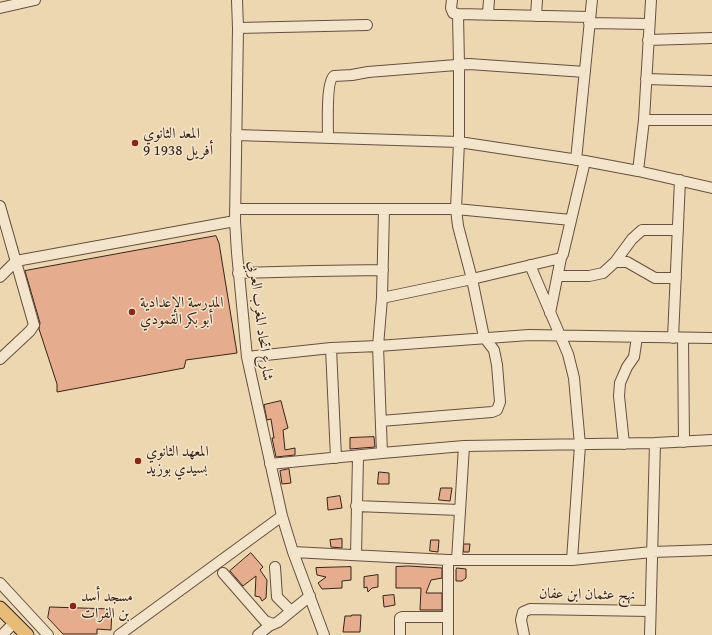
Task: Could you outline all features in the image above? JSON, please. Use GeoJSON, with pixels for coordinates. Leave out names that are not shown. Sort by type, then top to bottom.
{"type":"FeatureCollection","features":[{"type":"Feature","properties":{"kind":"main road"},"geometry":{"type":"LineString","coordinates":[[0,608],[27,635]]}},
{"type":"Feature","properties":{"kind":"street"},"geometry":{"type":"LineString","coordinates":[[0,8],[35,0]]}},
{"type":"Feature","properties":{"kind":"street","name":"شارع اتحاد المغرب العربي"},"geometry":{"type":"LineString","coordinates":[[237,0],[238,28],[235,221],[238,273],[247,357],[282,516],[293,552],[324,635]]}},
{"type":"Feature","properties":{"kind":"street"},"geometry":{"type":"LineString","coordinates":[[452,0],[451,8],[453,13],[458,14],[536,16],[648,24]]}},
{"type":"Feature","properties":{"kind":"street"},"geometry":{"type":"LineString","coordinates":[[488,14],[489,0]]}},
{"type":"Feature","properties":{"kind":"street"},"geometry":{"type":"LineString","coordinates":[[536,16],[537,0]]}},
{"type":"Feature","properties":{"kind":"street"},"geometry":{"type":"LineString","coordinates":[[550,313],[561,258],[571,220],[580,160],[585,72],[592,0]]}},
{"type":"Feature","properties":{"kind":"street"},"geometry":{"type":"LineString","coordinates":[[638,171],[644,120],[648,24],[651,0]]}},
{"type":"Feature","properties":{"kind":"street"},"geometry":{"type":"LineString","coordinates":[[381,421],[492,412],[497,410],[500,405],[500,392],[494,350],[484,338],[472,279],[458,226],[456,209],[459,142],[458,14]]}},
{"type":"Feature","properties":{"kind":"street"},"geometry":{"type":"LineString","coordinates":[[238,28],[367,25]]}},
{"type":"Feature","properties":{"kind":"street"},"geometry":{"type":"LineString","coordinates":[[648,40],[712,38]]}},
{"type":"Feature","properties":{"kind":"street"},"geometry":{"type":"LineString","coordinates":[[328,138],[329,93],[332,76],[469,64],[585,72]]}},
{"type":"Feature","properties":{"kind":"street"},"geometry":{"type":"LineString","coordinates":[[646,79],[712,81]]}},
{"type":"Feature","properties":{"kind":"street"},"geometry":{"type":"LineString","coordinates":[[644,120],[712,120]]}},
{"type":"Feature","properties":{"kind":"street"},"geometry":{"type":"LineString","coordinates":[[236,135],[459,142],[580,160],[638,171],[712,188]]}},
{"type":"Feature","properties":{"kind":"street"},"geometry":{"type":"LineString","coordinates":[[680,180],[676,278],[684,442]]}},
{"type":"Feature","properties":{"kind":"street"},"geometry":{"type":"LineString","coordinates":[[0,206],[34,325],[30,331],[0,358]]}},
{"type":"Feature","properties":{"kind":"street"},"geometry":{"type":"LineString","coordinates":[[235,209],[456,209],[571,220]]}},
{"type":"Feature","properties":{"kind":"street"},"geometry":{"type":"LineString","coordinates":[[382,453],[378,346],[382,298],[384,210]]}},
{"type":"Feature","properties":{"kind":"street"},"geometry":{"type":"LineString","coordinates":[[0,277],[16,262],[235,221]]}},
{"type":"Feature","properties":{"kind":"street"},"geometry":{"type":"LineString","coordinates":[[558,276],[589,276],[602,273],[615,262],[632,239],[642,230],[678,230]]}},
{"type":"Feature","properties":{"kind":"street"},"geometry":{"type":"LineString","coordinates":[[382,298],[561,258]]}},
{"type":"Feature","properties":{"kind":"street"},"geometry":{"type":"LineString","coordinates":[[615,262],[627,262],[656,278],[676,278]]}},
{"type":"Feature","properties":{"kind":"street"},"geometry":{"type":"LineString","coordinates":[[530,265],[561,336],[568,354],[574,378],[580,444],[572,560]]}},
{"type":"Feature","properties":{"kind":"street"},"geometry":{"type":"LineString","coordinates":[[238,273],[383,270]]}},
{"type":"Feature","properties":{"kind":"street"},"geometry":{"type":"LineString","coordinates":[[247,357],[331,348],[529,335],[712,338]]}},
{"type":"Feature","properties":{"kind":"street"},"geometry":{"type":"LineString","coordinates":[[624,444],[619,396],[620,382],[627,367],[634,358],[637,337]]}},
{"type":"Feature","properties":{"kind":"street"},"geometry":{"type":"LineString","coordinates":[[331,348],[336,458]]}},
{"type":"Feature","properties":{"kind":"street"},"geometry":{"type":"LineString","coordinates":[[270,464],[464,446],[656,444],[712,440]]}},
{"type":"Feature","properties":{"kind":"street"},"geometry":{"type":"LineString","coordinates":[[650,635],[656,444]]}},
{"type":"Feature","properties":{"kind":"street"},"geometry":{"type":"LineString","coordinates":[[448,635],[452,560],[459,510],[464,446]]}},
{"type":"Feature","properties":{"kind":"street"},"geometry":{"type":"LineString","coordinates":[[356,555],[358,456]]}},
{"type":"Feature","properties":{"kind":"street"},"geometry":{"type":"LineString","coordinates":[[356,506],[459,510]]}},
{"type":"Feature","properties":{"kind":"street"},"geometry":{"type":"LineString","coordinates":[[119,635],[282,516]]}},
{"type":"Feature","properties":{"kind":"street"},"geometry":{"type":"LineString","coordinates":[[293,552],[452,560],[572,560],[652,552],[712,550]]}},
{"type":"Feature","properties":{"kind":"street"},"geometry":{"type":"LineString","coordinates":[[275,567],[277,597],[291,611]]}},
{"type":"Feature","properties":{"kind":"street"},"geometry":{"type":"LineString","coordinates":[[223,573],[265,621],[272,624]]}},
{"type":"Feature","properties":{"kind":"street"},"geometry":{"type":"LineString","coordinates":[[0,583],[48,635]]}},
{"type":"Feature","properties":{"kind":"street"},"geometry":{"type":"LineString","coordinates":[[258,635],[268,626],[278,622],[310,596]]}},
{"type":"Feature","properties":{"kind":"street","name":"نهج عثمان ابن عفان"},"geometry":{"type":"LineString","coordinates":[[524,635],[521,616],[523,612],[530,610],[650,612]]}},
{"type":"Feature","properties":{"kind":"street"},"geometry":{"type":"LineString","coordinates":[[400,635],[400,618],[402,617],[448,617]]}},
{"type":"Feature","properties":{"kind":"street"},"geometry":{"type":"LineString","coordinates":[[2,635],[15,622]]}},
{"type":"Feature","properties":{"kind":"building","name":"المدرسة الإعدادية أبو بكر القمودي"},"geometry":{"type":"Polygon","coordinates":[[[216,236],[219,243],[237,353],[186,360],[184,368],[57,392],[57,384],[39,329],[40,323],[25,271],[216,236]]]}},
{"type":"Feature","properties":{"kind":"building"},"geometry":{"type":"Polygon","coordinates":[[[281,401],[288,428],[283,430],[285,450],[295,448],[295,455],[276,457],[272,438],[274,438],[271,419],[267,420],[264,405],[281,401]]]}},
{"type":"Feature","properties":{"kind":"building"},"geometry":{"type":"Polygon","coordinates":[[[374,437],[375,447],[350,449],[350,438],[374,437]]]}},
{"type":"Feature","properties":{"kind":"building"},"geometry":{"type":"Polygon","coordinates":[[[289,469],[291,483],[282,484],[280,471],[289,469]]]}},
{"type":"Feature","properties":{"kind":"building"},"geometry":{"type":"Polygon","coordinates":[[[379,472],[389,473],[389,484],[378,484],[379,472]]]}},
{"type":"Feature","properties":{"kind":"building"},"geometry":{"type":"Polygon","coordinates":[[[441,488],[452,488],[450,501],[439,500],[441,488]]]}},
{"type":"Feature","properties":{"kind":"building"},"geometry":{"type":"Polygon","coordinates":[[[340,496],[342,508],[328,510],[327,498],[340,496]]]}},
{"type":"Feature","properties":{"kind":"building"},"geometry":{"type":"Polygon","coordinates":[[[342,539],[342,548],[331,547],[330,540],[342,539]]]}},
{"type":"Feature","properties":{"kind":"building"},"geometry":{"type":"Polygon","coordinates":[[[431,540],[439,540],[438,552],[430,551],[431,540]]]}},
{"type":"Feature","properties":{"kind":"building"},"geometry":{"type":"Polygon","coordinates":[[[464,544],[470,544],[469,552],[464,552],[464,544]]]}},
{"type":"Feature","properties":{"kind":"building"},"geometry":{"type":"Polygon","coordinates":[[[251,553],[263,567],[260,570],[267,580],[266,598],[262,601],[260,597],[255,596],[256,576],[243,586],[230,571],[251,553]]]}},
{"type":"Feature","properties":{"kind":"building"},"geometry":{"type":"Polygon","coordinates":[[[408,566],[442,568],[442,578],[431,580],[426,593],[442,593],[442,610],[420,610],[421,588],[396,588],[396,567],[408,566]]]}},
{"type":"Feature","properties":{"kind":"building"},"geometry":{"type":"Polygon","coordinates":[[[351,567],[351,580],[342,581],[342,588],[322,589],[318,583],[326,577],[317,575],[316,568],[351,567]]]}},
{"type":"Feature","properties":{"kind":"building"},"geometry":{"type":"Polygon","coordinates":[[[457,568],[466,569],[466,578],[462,581],[456,581],[457,568]]]}},
{"type":"Feature","properties":{"kind":"building"},"geometry":{"type":"Polygon","coordinates":[[[378,575],[378,587],[372,588],[368,592],[367,587],[364,588],[364,577],[378,575]]]}},
{"type":"Feature","properties":{"kind":"building"},"geometry":{"type":"Polygon","coordinates":[[[394,595],[395,605],[384,607],[383,596],[394,595]]]}},
{"type":"Feature","properties":{"kind":"building"},"geometry":{"type":"Polygon","coordinates":[[[50,607],[112,609],[111,630],[97,629],[97,634],[63,634],[48,618],[50,607]]]}},
{"type":"Feature","properties":{"kind":"building"},"geometry":{"type":"Polygon","coordinates":[[[361,615],[360,632],[343,632],[345,616],[361,615]]]}},
{"type":"Feature","properties":{"kind":"place","name":"المعد الثانوي 9 أفريل 1938"},"geometry":{"type":"Point","coordinates":[135,143]}},
{"type":"Feature","properties":{"kind":"place","name":"المدرسة الإعدادية أبو بكر القمودي"},"geometry":{"type":"Point","coordinates":[132,312]}},
{"type":"Feature","properties":{"kind":"place","name":"المعهد الثانوي بسيدي بوزيد"},"geometry":{"type":"Point","coordinates":[138,461]}},
{"type":"Feature","properties":{"kind":"place","name":"مسجد أسد بن الفرات"},"geometry":{"type":"Point","coordinates":[73,606]}}]}
